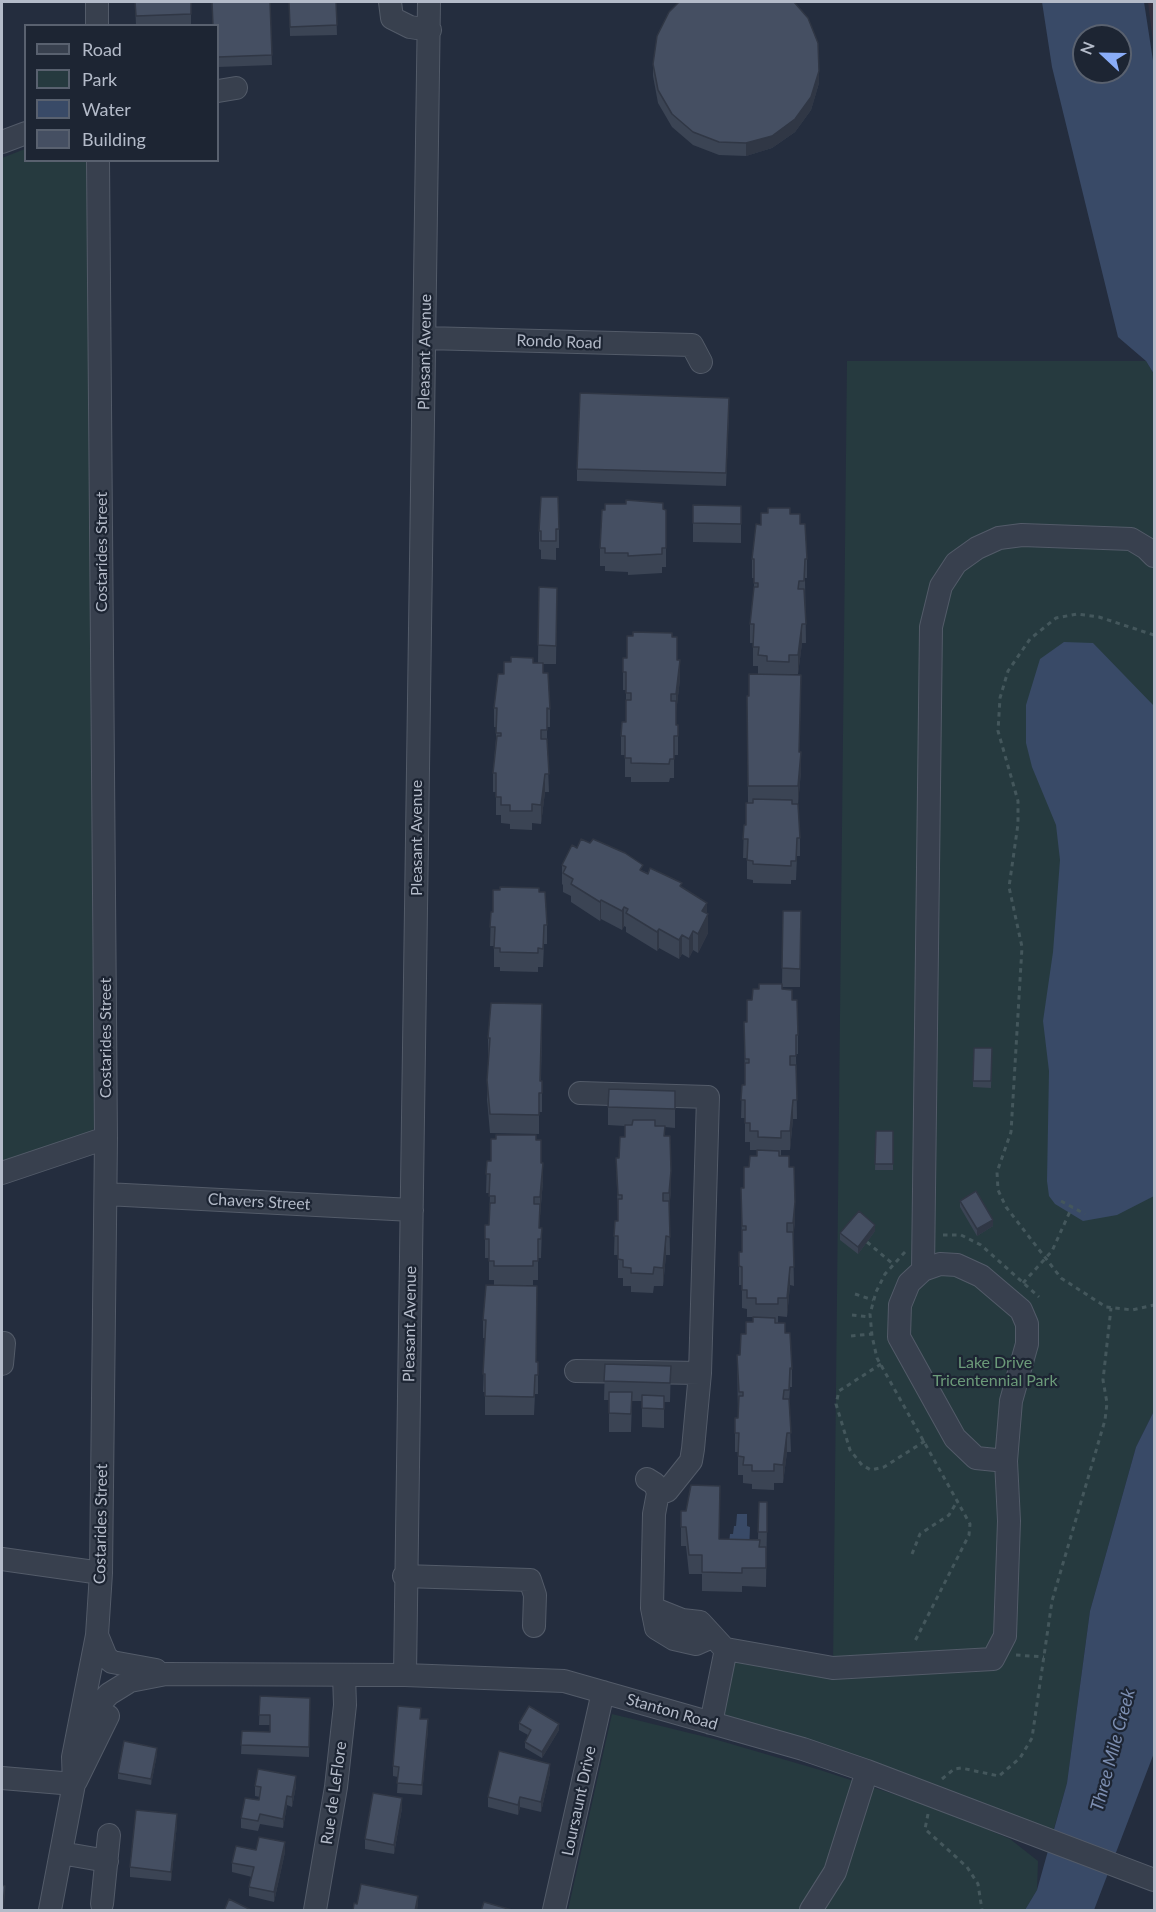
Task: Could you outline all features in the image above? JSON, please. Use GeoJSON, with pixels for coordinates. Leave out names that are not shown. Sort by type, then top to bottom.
{"type":"FeatureCollection","features":[{"type":"Feature","properties":{"kind":"street"},"geometry":{"type":"LineString","coordinates":[[97,2],[97,24]]}},
{"type":"Feature","properties":{"kind":"street"},"geometry":{"type":"LineString","coordinates":[[390,2],[392,18],[410,27],[429,30]]}},
{"type":"Feature","properties":{"kind":"street","name":"Pleasant Avenue"},"geometry":{"type":"LineString","coordinates":[[405,1675],[404,1576],[412,1210],[429,2]]}},
{"type":"Feature","properties":{"kind":"street"},"geometry":{"type":"LineString","coordinates":[[2,142],[24,134]]}},
{"type":"Feature","properties":{"kind":"street","name":"Costarides Street"},"geometry":{"type":"LineString","coordinates":[[50,1911],[74,1784],[75,1745],[97,1635],[101,1573],[106,1138],[98,162]]}},
{"type":"Feature","properties":{"kind":"street","name":"Rondo Road"},"geometry":{"type":"LineString","coordinates":[[425,338],[697,353]]}},
{"type":"Feature","properties":{"kind":"street"},"geometry":{"type":"LineString","coordinates":[[922,1270],[931,627],[941,586],[956,563],[966,554],[999,538],[1022,535],[1131,539],[1155,556]]}},
{"type":"Feature","properties":{"kind":"street"},"geometry":{"type":"LineString","coordinates":[[580,1093],[708,1097],[700,1373],[693,1449],[680,1455],[657,1487],[654,1514],[652,1608],[656,1628],[674,1639],[696,1644],[719,1643],[834,1668],[993,1659],[1005,1636],[1009,1521],[1006,1461],[1011,1401],[1027,1344],[1027,1324],[1021,1310],[981,1276],[957,1265],[940,1264],[922,1270],[909,1283],[900,1305],[899,1337],[955,1438],[976,1458],[1006,1461]]}},
{"type":"Feature","properties":{"kind":"street"},"geometry":{"type":"LineString","coordinates":[[2,1173],[106,1138]]}},
{"type":"Feature","properties":{"kind":"street","name":"Chavers Street"},"geometry":{"type":"LineString","coordinates":[[106,1194],[412,1210]]}},
{"type":"Feature","properties":{"kind":"street"},"geometry":{"type":"LineString","coordinates":[[576,1371],[700,1373]]}},
{"type":"Feature","properties":{"kind":"street"},"geometry":{"type":"LineString","coordinates":[[2,1559],[101,1573]]}},
{"type":"Feature","properties":{"kind":"street"},"geometry":{"type":"LineString","coordinates":[[404,1576],[530,1580],[535,1594],[534,1626]]}},
{"type":"Feature","properties":{"kind":"street","name":"Stanton Road"},"geometry":{"type":"LineString","coordinates":[[97,1635],[104,1653],[112,1662],[118,1665],[146,1667],[166,1674]]}},
{"type":"Feature","properties":{"kind":"street"},"geometry":{"type":"LineString","coordinates":[[711,1723],[719,1643]]}},
{"type":"Feature","properties":{"kind":"street"},"geometry":{"type":"LineString","coordinates":[[2,1778],[74,1784],[87,1760],[96,1735],[109,1715],[129,1696],[166,1674]]}},
{"type":"Feature","properties":{"kind":"street","name":"Stanton Road"},"geometry":{"type":"LineString","coordinates":[[75,1745],[94,1710],[109,1694],[130,1681],[166,1674],[405,1675],[564,1681],[867,1771],[1151,1879]]}},
{"type":"Feature","properties":{"kind":"street","name":"Rue de LeFlore"},"geometry":{"type":"LineString","coordinates":[[315,1911],[336,1787],[345,1705],[345,1675]]}},
{"type":"Feature","properties":{"kind":"street","name":"Loursaunt Drive"},"geometry":{"type":"LineString","coordinates":[[554,1911],[603,1692]]}},
{"type":"Feature","properties":{"kind":"street"},"geometry":{"type":"LineString","coordinates":[[811,1911],[835,1872],[867,1771]]}},
{"type":"Feature","properties":{"kind":"street"},"geometry":{"type":"LineString","coordinates":[[102,1904],[109,1834]]}},
{"type":"Feature","properties":{"kind":"street"},"geometry":{"type":"LineString","coordinates":[[60,1853],[107,1861]]}},
{"type":"Feature","properties":{"kind":"path"},"geometry":{"type":"LineString","coordinates":[[1155,635],[1099,617],[1077,614],[1056,618],[1030,639],[1008,671],[1000,698],[998,731],[1018,801],[1018,824],[1009,887],[1022,947],[1011,1132],[997,1172],[998,1190],[1006,1207],[1061,1278],[1082,1294],[1111,1308],[1132,1310],[1155,1305]]}},
{"type":"Feature","properties":{"kind":"path"},"geometry":{"type":"LineString","coordinates":[[1060,1201],[1085,1214]]}},
{"type":"Feature","properties":{"kind":"path"},"geometry":{"type":"LineString","coordinates":[[1023,1283],[1052,1251],[1072,1207]]}},
{"type":"Feature","properties":{"kind":"path"},"geometry":{"type":"LineString","coordinates":[[867,1242],[893,1264]]}},
{"type":"Feature","properties":{"kind":"path"},"geometry":{"type":"LineString","coordinates":[[855,1294],[874,1300]]}},
{"type":"Feature","properties":{"kind":"path"},"geometry":{"type":"LineString","coordinates":[[939,1783],[947,1773],[961,1768],[999,1776],[1020,1758],[1032,1738],[1052,1601],[1105,1420],[1107,1403],[1103,1380],[1111,1308]]}},
{"type":"Feature","properties":{"kind":"path"},"geometry":{"type":"LineString","coordinates":[[852,1316],[870,1317]]}},
{"type":"Feature","properties":{"kind":"path"},"geometry":{"type":"LineString","coordinates":[[851,1336],[872,1334]]}},
{"type":"Feature","properties":{"kind":"path"},"geometry":{"type":"LineString","coordinates":[[881,1364],[839,1391],[836,1404],[850,1450],[862,1465],[871,1470],[884,1467],[925,1441]]}},
{"type":"Feature","properties":{"kind":"path"},"geometry":{"type":"LineString","coordinates":[[912,1554],[920,1534],[949,1515],[958,1500]]}},
{"type":"Feature","properties":{"kind":"path"},"geometry":{"type":"LineString","coordinates":[[1016,1655],[1044,1657]]}},
{"type":"Feature","properties":{"kind":"path"},"geometry":{"type":"LineString","coordinates":[[930,1807],[925,1829],[967,1867],[978,1884],[982,1911]]}},
{"type":"Feature","properties":{"kind":"shaded area"},"geometry":{"type":"Polygon","coordinates":[[[1148,2],[1154,2],[1154,50],[1148,2]]]}},
{"type":"Feature","properties":{"kind":"green space"},"geometry":{"type":"Polygon","coordinates":[[[24,149],[24,162],[88,162],[94,1127],[93,1131],[2,1164],[2,158],[24,149]]]}},
{"type":"Feature","properties":{"kind":"green space","name":"Lake Drive Tricentennial Park"},"geometry":{"type":"Polygon","coordinates":[[[847,361],[1146,361],[1154,374],[1154,1411],[1136,1447],[1090,1611],[1067,1783],[1051,1839],[711,1723],[726,1649],[833,1667],[847,361]]]}},
{"type":"Feature","properties":{"kind":"green space"},"geometry":{"type":"Polygon","coordinates":[[[612,1714],[714,1739],[820,1770],[942,1810],[1010,1839],[1038,1861],[1037,1890],[1025,1910],[568,1910],[612,1714]]]}},
{"type":"Feature","properties":{"kind":"water"},"geometry":{"type":"Polygon","coordinates":[[[1042,2],[1144,2],[1154,67],[1154,374],[1146,361],[1118,337],[1052,67],[1042,2]]]}},
{"type":"Feature","properties":{"kind":"water"},"geometry":{"type":"Polygon","coordinates":[[[1064,642],[1093,643],[1154,706],[1154,1196],[1117,1215],[1083,1221],[1055,1204],[1049,1196],[1047,1181],[1049,1071],[1043,1021],[1053,952],[1060,860],[1056,825],[1032,767],[1026,743],[1026,705],[1040,659],[1064,642]]]}},
{"type":"Feature","properties":{"kind":"water","name":"Three Mile Creek"},"geometry":{"type":"Polygon","coordinates":[[[1154,1411],[1154,1753],[1094,1910],[1025,1910],[1037,1890],[1067,1783],[1090,1611],[1136,1447],[1154,1411]]]}},
{"type":"Feature","properties":{"kind":"water"},"geometry":{"type":"Polygon","coordinates":[[[737,1514],[747,1514],[747,1526],[750,1527],[749,1551],[729,1543],[730,1534],[733,1534],[734,1526],[736,1526],[737,1514]]]}},
{"type":"Feature","properties":{"kind":"building"},"geometry":{"type":"Polygon","coordinates":[[[135,2],[191,2],[191,14],[136,16],[135,2]]]}},
{"type":"Feature","properties":{"kind":"building"},"geometry":{"type":"Polygon","coordinates":[[[212,2],[270,2],[272,55],[219,57],[219,24],[213,24],[212,2]]]}},
{"type":"Feature","properties":{"kind":"building"},"geometry":{"type":"Polygon","coordinates":[[[289,2],[336,2],[337,25],[290,27],[289,2]]]}},
{"type":"Feature","properties":{"kind":"building"},"geometry":{"type":"Polygon","coordinates":[[[679,2],[794,2],[808,18],[818,43],[819,71],[811,97],[795,119],[772,136],[746,143],[719,142],[693,132],[672,114],[658,90],[653,64],[657,36],[669,12],[679,2]]]}},
{"type":"Feature","properties":{"kind":"building"},"geometry":{"type":"Polygon","coordinates":[[[580,393],[729,398],[726,473],[577,469],[580,393]]]}},
{"type":"Feature","properties":{"kind":"building"},"geometry":{"type":"Polygon","coordinates":[[[541,497],[558,497],[559,529],[556,529],[556,541],[541,541],[541,531],[539,531],[541,497]]]}},
{"type":"Feature","properties":{"kind":"building"},"geometry":{"type":"Polygon","coordinates":[[[626,500],[663,503],[663,509],[666,510],[666,548],[662,548],[662,554],[628,556],[628,553],[605,553],[605,548],[600,548],[602,510],[605,510],[605,504],[626,504],[626,500]]]}},
{"type":"Feature","properties":{"kind":"building"},"geometry":{"type":"Polygon","coordinates":[[[693,505],[741,506],[741,524],[693,523],[693,505]]]}},
{"type":"Feature","properties":{"kind":"building"},"geometry":{"type":"Polygon","coordinates":[[[768,508],[790,508],[790,514],[800,514],[800,524],[805,524],[807,559],[805,559],[804,581],[799,581],[798,589],[804,589],[806,624],[802,624],[798,655],[789,655],[789,662],[767,661],[767,656],[758,655],[759,647],[753,647],[754,624],[750,624],[754,587],[758,587],[758,583],[754,583],[754,559],[752,559],[756,524],[761,525],[761,513],[768,513],[768,508]]]}},
{"type":"Feature","properties":{"kind":"building"},"geometry":{"type":"Polygon","coordinates":[[[539,587],[557,588],[556,646],[538,645],[539,587]]]}},
{"type":"Feature","properties":{"kind":"building"},"geometry":{"type":"Polygon","coordinates":[[[633,632],[672,633],[672,637],[677,637],[677,660],[680,660],[676,694],[671,694],[671,701],[676,701],[678,736],[674,736],[674,759],[670,759],[669,764],[631,763],[631,758],[625,758],[625,736],[621,736],[622,722],[626,722],[626,700],[631,700],[631,693],[626,693],[623,658],[627,658],[627,636],[633,636],[633,632]]]}},
{"type":"Feature","properties":{"kind":"building"},"geometry":{"type":"Polygon","coordinates":[[[511,657],[533,658],[533,663],[543,663],[543,673],[548,673],[550,709],[547,708],[547,730],[541,730],[541,739],[547,739],[549,774],[545,774],[541,805],[532,804],[532,811],[510,811],[510,805],[501,805],[501,797],[496,797],[496,773],[493,773],[497,736],[501,736],[501,733],[496,733],[497,708],[494,708],[498,674],[504,674],[504,662],[511,662],[511,657]]]}},
{"type":"Feature","properties":{"kind":"building"},"geometry":{"type":"Polygon","coordinates":[[[749,674],[801,675],[799,752],[801,752],[798,786],[748,786],[747,696],[749,696],[749,674]]]}},
{"type":"Feature","properties":{"kind":"building"},"geometry":{"type":"Polygon","coordinates":[[[753,799],[792,800],[792,804],[798,804],[800,838],[797,838],[796,861],[791,861],[791,866],[753,864],[753,861],[747,860],[748,839],[743,839],[744,825],[746,825],[746,803],[753,803],[753,799]]]}},
{"type":"Feature","properties":{"kind":"building"},"geometry":{"type":"Polygon","coordinates":[[[581,839],[590,843],[593,839],[625,853],[643,865],[640,870],[648,874],[650,868],[682,883],[680,886],[707,903],[702,911],[708,914],[698,934],[693,931],[689,939],[682,935],[679,940],[659,929],[657,932],[626,913],[628,909],[624,907],[622,911],[601,900],[600,902],[571,884],[573,879],[563,873],[566,867],[562,865],[572,845],[577,848],[581,839]]]}},
{"type":"Feature","properties":{"kind":"building"},"geometry":{"type":"Polygon","coordinates":[[[500,887],[539,888],[539,892],[545,892],[547,925],[544,925],[543,949],[538,948],[538,953],[500,952],[500,948],[494,948],[495,927],[490,927],[493,890],[500,890],[500,887]]]}},
{"type":"Feature","properties":{"kind":"building"},"geometry":{"type":"Polygon","coordinates":[[[783,911],[801,911],[800,969],[782,968],[783,911]]]}},
{"type":"Feature","properties":{"kind":"building"},"geometry":{"type":"Polygon","coordinates":[[[759,984],[782,984],[782,989],[792,990],[792,1000],[797,1000],[796,1056],[790,1056],[790,1065],[796,1065],[797,1100],[793,1100],[790,1131],[781,1131],[781,1138],[758,1137],[758,1131],[750,1131],[750,1123],[745,1123],[745,1100],[741,1100],[742,1085],[745,1085],[745,1063],[749,1063],[749,1059],[745,1059],[744,1022],[747,1022],[747,1000],[752,1000],[753,989],[759,989],[759,984]]]}},
{"type":"Feature","properties":{"kind":"building"},"geometry":{"type":"Polygon","coordinates":[[[491,1003],[542,1004],[540,1081],[542,1081],[542,1093],[539,1093],[539,1115],[490,1114],[487,1080],[491,1003]]]}},
{"type":"Feature","properties":{"kind":"building"},"geometry":{"type":"Polygon","coordinates":[[[974,1048],[992,1048],[991,1081],[973,1081],[974,1048]]]}},
{"type":"Feature","properties":{"kind":"building"},"geometry":{"type":"Polygon","coordinates":[[[609,1089],[675,1091],[675,1109],[608,1107],[609,1089]]]}},
{"type":"Feature","properties":{"kind":"building"},"geometry":{"type":"Polygon","coordinates":[[[633,1120],[655,1120],[655,1126],[665,1126],[664,1136],[670,1136],[669,1193],[663,1193],[663,1201],[669,1201],[670,1237],[666,1236],[663,1268],[654,1267],[653,1274],[631,1273],[631,1268],[623,1267],[623,1260],[618,1259],[618,1236],[614,1236],[615,1221],[618,1221],[618,1199],[622,1199],[622,1195],[618,1195],[616,1158],[619,1158],[620,1137],[625,1137],[625,1125],[632,1125],[633,1120]]]}},
{"type":"Feature","properties":{"kind":"building"},"geometry":{"type":"Polygon","coordinates":[[[876,1131],[893,1131],[893,1164],[875,1164],[876,1131]]]}},
{"type":"Feature","properties":{"kind":"building"},"geometry":{"type":"Polygon","coordinates":[[[496,1135],[536,1135],[536,1140],[541,1140],[541,1163],[543,1163],[540,1197],[534,1197],[534,1204],[540,1204],[539,1228],[542,1228],[541,1239],[538,1239],[538,1261],[533,1261],[533,1266],[494,1266],[494,1261],[489,1261],[489,1239],[485,1239],[485,1225],[489,1225],[490,1203],[495,1203],[495,1196],[489,1196],[490,1174],[486,1174],[487,1161],[491,1161],[491,1139],[496,1139],[496,1135]]]}},
{"type":"Feature","properties":{"kind":"building"},"geometry":{"type":"Polygon","coordinates":[[[757,1150],[779,1151],[779,1156],[789,1156],[789,1167],[794,1167],[793,1223],[787,1223],[787,1232],[793,1232],[794,1267],[790,1267],[787,1298],[778,1298],[778,1304],[756,1304],[756,1298],[747,1298],[747,1290],[742,1290],[742,1267],[739,1266],[739,1252],[742,1252],[742,1230],[746,1230],[746,1226],[742,1226],[741,1188],[744,1188],[744,1167],[749,1167],[750,1156],[757,1156],[757,1150]]]}},
{"type":"Feature","properties":{"kind":"building"},"geometry":{"type":"Polygon","coordinates":[[[976,1191],[993,1220],[977,1229],[960,1201],[976,1191]]]}},
{"type":"Feature","properties":{"kind":"building"},"geometry":{"type":"Polygon","coordinates":[[[859,1211],[875,1225],[858,1247],[840,1233],[859,1211]]]}},
{"type":"Feature","properties":{"kind":"building"},"geometry":{"type":"Polygon","coordinates":[[[486,1285],[537,1286],[536,1362],[538,1362],[538,1375],[535,1375],[534,1397],[485,1396],[485,1374],[483,1374],[486,1320],[483,1320],[486,1285]]]}},
{"type":"Feature","properties":{"kind":"building"},"geometry":{"type":"Polygon","coordinates":[[[753,1317],[775,1318],[775,1323],[785,1323],[785,1333],[790,1333],[792,1369],[790,1368],[789,1390],[784,1390],[783,1399],[789,1399],[791,1433],[787,1433],[783,1465],[774,1464],[774,1471],[752,1471],[752,1465],[743,1465],[744,1457],[738,1456],[739,1433],[735,1433],[735,1418],[738,1418],[739,1396],[743,1396],[743,1392],[739,1392],[737,1355],[740,1355],[741,1334],[746,1334],[746,1322],[753,1322],[753,1317]]]}},
{"type":"Feature","properties":{"kind":"building"},"geometry":{"type":"Polygon","coordinates":[[[605,1364],[671,1366],[670,1383],[604,1381],[605,1364]]]}},
{"type":"Feature","properties":{"kind":"building"},"geometry":{"type":"Polygon","coordinates":[[[609,1392],[632,1392],[631,1414],[609,1413],[609,1392]]]}},
{"type":"Feature","properties":{"kind":"building"},"geometry":{"type":"Polygon","coordinates":[[[642,1395],[664,1396],[664,1409],[642,1408],[642,1395]]]}},
{"type":"Feature","properties":{"kind":"building"},"geometry":{"type":"Polygon","coordinates":[[[691,1485],[720,1486],[719,1539],[760,1540],[759,1547],[766,1547],[766,1568],[742,1568],[742,1573],[702,1572],[702,1555],[689,1555],[686,1527],[681,1527],[681,1511],[686,1511],[691,1485]]]}},
{"type":"Feature","properties":{"kind":"building"},"geometry":{"type":"Polygon","coordinates":[[[759,1502],[767,1502],[767,1532],[758,1532],[759,1502]]]}},
{"type":"Feature","properties":{"kind":"building"},"geometry":{"type":"Polygon","coordinates":[[[260,1696],[310,1698],[309,1747],[241,1745],[242,1731],[270,1732],[270,1715],[259,1715],[260,1696]]]}},
{"type":"Feature","properties":{"kind":"building"},"geometry":{"type":"Polygon","coordinates":[[[398,1706],[421,1708],[420,1719],[428,1719],[422,1785],[397,1783],[399,1767],[393,1766],[398,1706]]]}},
{"type":"Feature","properties":{"kind":"building"},"geometry":{"type":"Polygon","coordinates":[[[529,1706],[559,1724],[542,1752],[525,1742],[531,1730],[519,1723],[529,1706]]]}},
{"type":"Feature","properties":{"kind":"building"},"geometry":{"type":"Polygon","coordinates":[[[124,1741],[157,1748],[151,1779],[118,1773],[124,1741]]]}},
{"type":"Feature","properties":{"kind":"building"},"geometry":{"type":"Polygon","coordinates":[[[499,1751],[550,1764],[541,1802],[520,1797],[518,1805],[488,1797],[499,1751]]]}},
{"type":"Feature","properties":{"kind":"building"},"geometry":{"type":"Polygon","coordinates":[[[258,1769],[296,1776],[292,1797],[287,1796],[283,1819],[260,1814],[258,1821],[241,1818],[245,1798],[259,1800],[261,1787],[255,1786],[258,1769]]]}},
{"type":"Feature","properties":{"kind":"building"},"geometry":{"type":"Polygon","coordinates":[[[373,1793],[402,1798],[394,1845],[365,1839],[373,1793]]]}},
{"type":"Feature","properties":{"kind":"building"},"geometry":{"type":"Polygon","coordinates":[[[136,1810],[177,1814],[171,1872],[130,1867],[136,1810]]]}},
{"type":"Feature","properties":{"kind":"building"},"geometry":{"type":"Polygon","coordinates":[[[259,1837],[285,1842],[274,1892],[249,1887],[254,1867],[232,1863],[236,1846],[256,1850],[259,1837]]]}},
{"type":"Feature","properties":{"kind":"building"},"geometry":{"type":"Polygon","coordinates":[[[361,1884],[418,1896],[415,1911],[353,1911],[354,1903],[357,1904],[361,1884]]]}},
{"type":"Feature","properties":{"kind":"building"},"geometry":{"type":"Polygon","coordinates":[[[2,1885],[5,1886],[2,1911],[2,1885]]]}},
{"type":"Feature","properties":{"kind":"building"},"geometry":{"type":"Polygon","coordinates":[[[229,1899],[253,1911],[224,1911],[229,1899]]]}},
{"type":"Feature","properties":{"kind":"building"},"geometry":{"type":"Polygon","coordinates":[[[484,1902],[512,1910],[512,1911],[481,1911],[484,1902]]]}}]}
